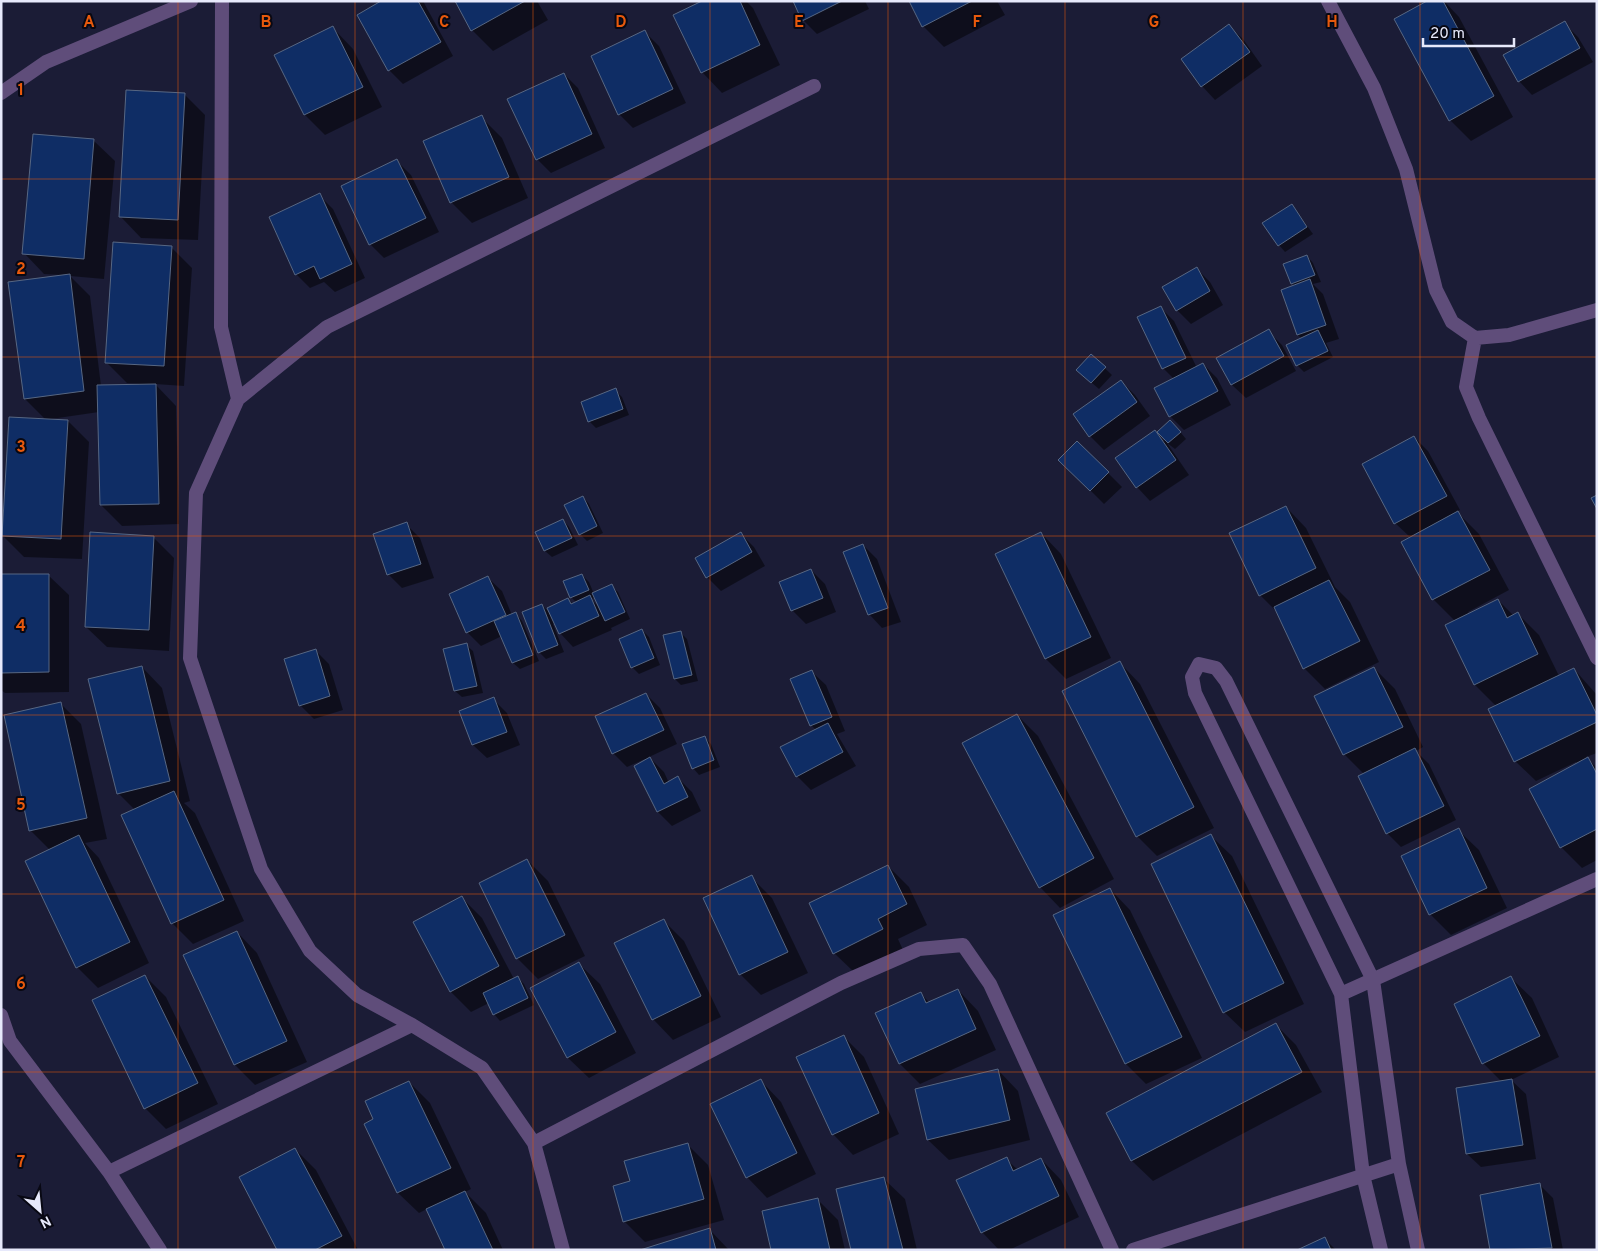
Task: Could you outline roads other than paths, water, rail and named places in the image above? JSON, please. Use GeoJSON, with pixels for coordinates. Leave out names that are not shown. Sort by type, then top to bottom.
{"type":"FeatureCollection","features":[{"type":"Feature","properties":{"kind":"street"},"geometry":{"type":"LineString","coordinates":[[1,93],[46,62],[191,1]]}},
{"type":"Feature","properties":{"kind":"street"},"geometry":{"type":"LineString","coordinates":[[222,1],[221,327],[238,399]]}},
{"type":"Feature","properties":{"kind":"street"},"geometry":{"type":"LineString","coordinates":[[1328,1],[1374,88],[1406,169],[1436,290],[1452,322],[1475,338],[1509,335],[1597,310]]}},
{"type":"Feature","properties":{"kind":"street"},"geometry":{"type":"LineString","coordinates":[[563,1250],[534,1143],[482,1068],[357,994],[310,950],[261,869],[190,658],[196,493],[238,399],[327,327],[814,86]]}},
{"type":"Feature","properties":{"kind":"street"},"geometry":{"type":"LineString","coordinates":[[1475,338],[1466,387],[1597,658]]}},
{"type":"Feature","properties":{"kind":"street"},"geometry":{"type":"LineString","coordinates":[[1381,1250],[1363,1175],[1342,994],[1195,693],[1192,677],[1199,664],[1216,668],[1226,681],[1373,980],[1398,1164],[1418,1250]]}},
{"type":"Feature","properties":{"kind":"street"},"geometry":{"type":"LineString","coordinates":[[1342,994],[1597,879]]}},
{"type":"Feature","properties":{"kind":"street"},"geometry":{"type":"LineString","coordinates":[[534,1143],[841,983],[919,949],[963,945],[990,984],[1112,1250]]}},
{"type":"Feature","properties":{"kind":"street"},"geometry":{"type":"LineString","coordinates":[[1,1015],[10,1041],[109,1172],[160,1250]]}},
{"type":"Feature","properties":{"kind":"street"},"geometry":{"type":"LineString","coordinates":[[109,1172],[412,1025]]}},
{"type":"Feature","properties":{"kind":"street"},"geometry":{"type":"LineString","coordinates":[[1133,1250],[1398,1164]]}}]}
